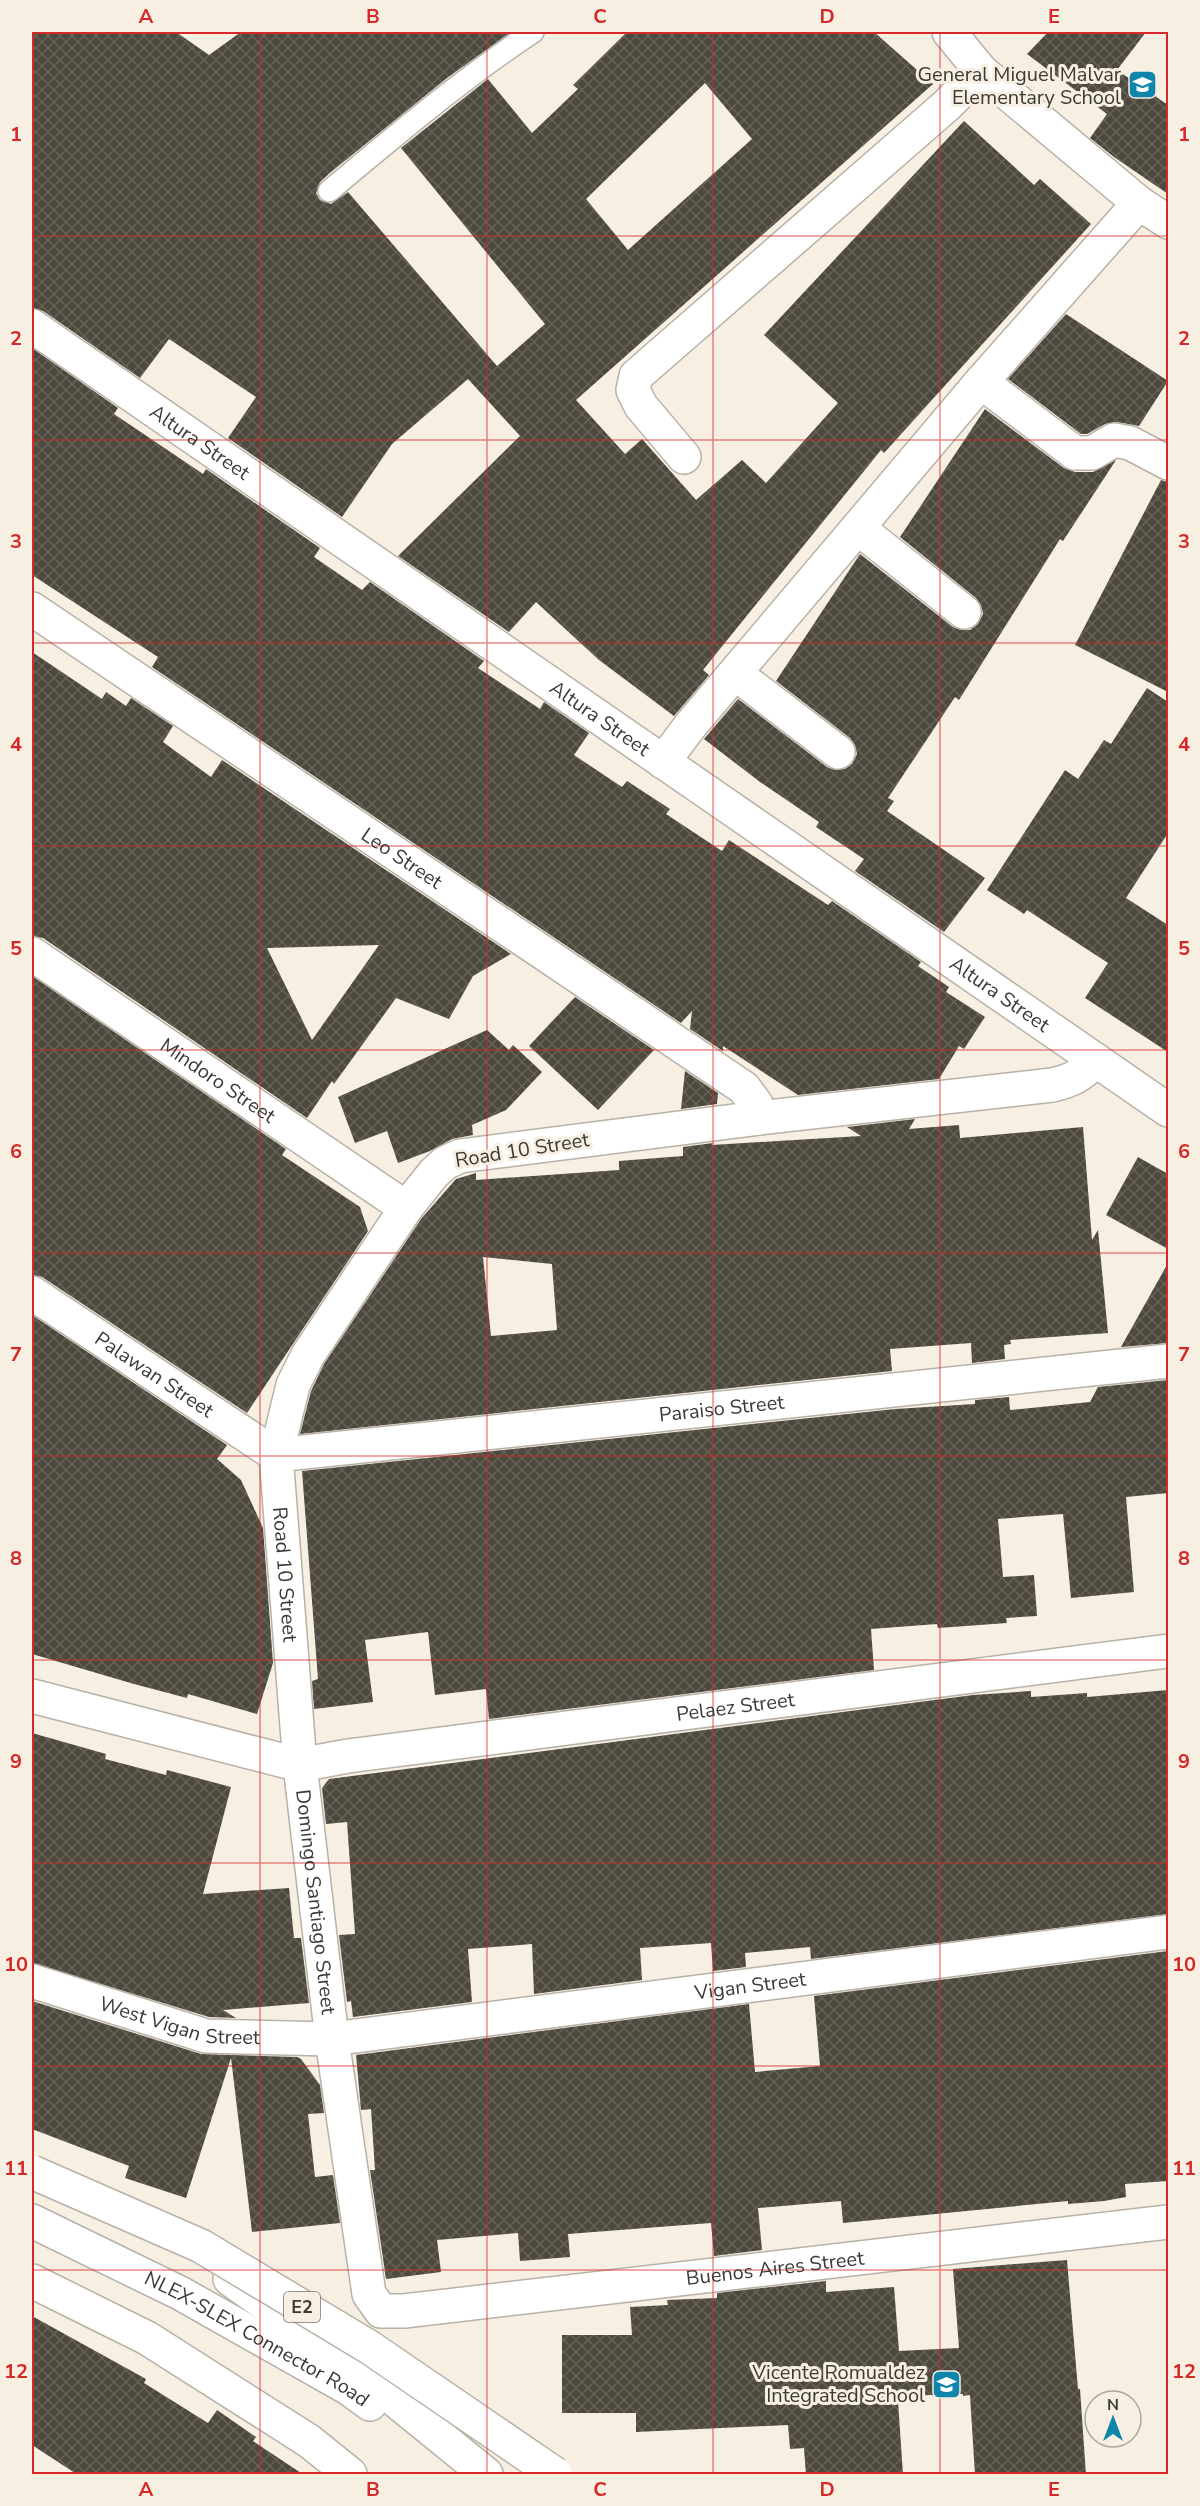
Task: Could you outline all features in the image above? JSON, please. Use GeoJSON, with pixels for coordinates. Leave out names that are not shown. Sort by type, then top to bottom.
{"type":"FeatureCollection","features":[{"type":"Feature","properties":{"kind":"main road"},"geometry":{"type":"LineString","coordinates":[[949,32],[981,71],[1139,203],[1168,222]]}},
{"type":"Feature","properties":{"kind":"main road"},"geometry":{"type":"LineString","coordinates":[[684,457],[641,406],[633,390],[636,376],[947,105],[981,71]]}},
{"type":"Feature","properties":{"kind":"main road"},"geometry":{"type":"LineString","coordinates":[[663,762],[690,726],[981,382],[1139,203]]}},
{"type":"Feature","properties":{"kind":"main road","name":"Altura Street"},"geometry":{"type":"LineString","coordinates":[[32,326],[1168,1110]]}},
{"type":"Feature","properties":{"kind":"main road"},"geometry":{"type":"LineString","coordinates":[[981,382],[1075,453],[1092,453],[1114,440],[1130,443],[1168,463]]}},
{"type":"Feature","properties":{"kind":"main road"},"geometry":{"type":"LineString","coordinates":[[858,528],[964,612]]}},
{"type":"Feature","properties":{"kind":"main road","name":"Leo Street"},"geometry":{"type":"LineString","coordinates":[[32,609],[744,1088],[756,1104],[759,1118]]}},
{"type":"Feature","properties":{"kind":"main road"},"geometry":{"type":"LineString","coordinates":[[736,674],[838,752]]}},
{"type":"Feature","properties":{"kind":"main road","name":"Mindoro Street"},"geometry":{"type":"LineString","coordinates":[[32,954],[406,1208]]}},
{"type":"Feature","properties":{"kind":"main road","name":"Road 10 Street"},"geometry":{"type":"LineString","coordinates":[[300,1764],[276,1455],[293,1386],[308,1355],[406,1208],[445,1163],[460,1156],[1071,1081],[1085,1072],[1096,1060]]}},
{"type":"Feature","properties":{"kind":"main road","name":"Palawan Street"},"geometry":{"type":"LineString","coordinates":[[32,1293],[276,1455]]}},
{"type":"Feature","properties":{"kind":"main road","name":"Paraiso Street"},"geometry":{"type":"LineString","coordinates":[[276,1455],[1168,1361]]}},
{"type":"Feature","properties":{"kind":"main road","name":"Pelaez Street"},"geometry":{"type":"LineString","coordinates":[[300,1764],[1168,1651]]}},
{"type":"Feature","properties":{"kind":"main road","name":"Domingo Santiago Street"},"geometry":{"type":"LineString","coordinates":[[32,1696],[300,1764],[332,2039],[369,2294],[381,2311]]}},
{"type":"Feature","properties":{"kind":"main road","name":"Vigan Street"},"geometry":{"type":"LineString","coordinates":[[332,2039],[1168,1932]]}},
{"type":"Feature","properties":{"kind":"main road","name":"West Vigan Street"},"geometry":{"type":"LineString","coordinates":[[32,1981],[206,2036],[332,2039]]}},
{"type":"Feature","properties":{"kind":"main road"},"geometry":{"type":"LineString","coordinates":[[32,2163],[194,2253],[353,2366],[486,2475]]}},
{"type":"Feature","properties":{"kind":"main road","name":"E2"},"geometry":{"type":"LineString","coordinates":[[32,2172],[201,2246],[369,2347],[540,2462],[555,2475]]}},
{"type":"Feature","properties":{"kind":"main road","name":"NLEX-SLEX Connector Road"},"geometry":{"type":"LineString","coordinates":[[32,2221],[180,2293],[348,2388],[471,2475]]}},
{"type":"Feature","properties":{"kind":"main road","name":"Buenos Aires Street"},"geometry":{"type":"LineString","coordinates":[[381,2311],[404,2311],[1168,2222]]}},
{"type":"Feature","properties":{"kind":"main road"},"geometry":{"type":"LineString","coordinates":[[32,2281],[147,2338],[309,2441],[350,2475]]}},
{"type":"Feature","properties":{"kind":"lane"},"geometry":{"type":"LineString","coordinates":[[329,191],[409,125],[510,47],[533,32]]}},
{"type":"Feature","properties":{"kind":"building"},"geometry":{"type":"Polygon","coordinates":[[[32,32],[176,32],[209,55],[241,32],[511,32],[447,78],[331,172],[320,182],[316,193],[320,200],[331,204],[348,192],[497,366],[545,324],[401,148],[488,79],[532,133],[578,89],[573,85],[627,32],[874,32],[933,84],[576,400],[625,454],[642,439],[696,500],[742,460],[766,483],[838,403],[764,335],[964,121],[1034,185],[1040,179],[1091,224],[884,453],[881,450],[703,670],[709,675],[674,716],[599,660],[536,602],[509,632],[398,556],[520,436],[468,379],[392,444],[342,517],[228,438],[256,397],[169,339],[140,378],[43,311],[32,308],[32,32]],[[705,83],[586,199],[628,250],[752,139],[705,83]]]}},
{"type":"Feature","properties":{"kind":"building"},"geometry":{"type":"Polygon","coordinates":[[[1048,32],[1146,32],[1117,70],[1168,105],[1168,194],[1090,138],[1107,114],[1027,54],[1048,32]]]}},
{"type":"Feature","properties":{"kind":"building"},"geometry":{"type":"Polygon","coordinates":[[[1066,314],[1168,381],[1139,426],[1117,422],[1105,424],[1087,434],[1081,434],[1008,379],[1066,314]]]}},
{"type":"Feature","properties":{"kind":"building"},"geometry":{"type":"Polygon","coordinates":[[[32,348],[118,408],[114,414],[203,474],[206,469],[320,548],[314,557],[362,590],[370,582],[484,661],[478,668],[540,709],[544,702],[589,733],[574,755],[622,787],[627,781],[670,809],[666,814],[722,851],[729,840],[828,905],[832,901],[921,962],[918,966],[949,987],[946,992],[985,1017],[964,1049],[959,1046],[939,1079],[798,1095],[723,1046],[723,1051],[690,1029],[692,1011],[681,1023],[152,667],[158,657],[32,575],[32,348]]]}},
{"type":"Feature","properties":{"kind":"building"},"geometry":{"type":"Polygon","coordinates":[[[985,409],[1064,468],[1075,472],[1093,472],[1116,460],[1063,541],[1060,539],[959,700],[955,697],[888,798],[894,801],[887,811],[985,878],[944,932],[855,871],[864,859],[816,827],[819,822],[760,782],[704,739],[738,699],[827,767],[835,770],[845,769],[852,764],[857,754],[850,738],[776,681],[860,554],[953,627],[970,630],[978,624],[983,614],[976,598],[900,537],[985,409]]]}},
{"type":"Feature","properties":{"kind":"building"},"geometry":{"type":"Polygon","coordinates":[[[1161,480],[1168,482],[1168,692],[1075,645],[1161,480]]]}},
{"type":"Feature","properties":{"kind":"building"},"geometry":{"type":"Polygon","coordinates":[[[32,652],[102,699],[106,692],[126,706],[131,698],[173,726],[163,742],[211,777],[222,760],[511,954],[473,976],[449,1019],[396,998],[334,1084],[332,1081],[307,1118],[43,938],[32,936],[32,652]],[[379,945],[267,948],[312,1040],[379,945]]]}},
{"type":"Feature","properties":{"kind":"building"},"geometry":{"type":"Polygon","coordinates":[[[1147,688],[1168,702],[1168,833],[1126,898],[1168,925],[1168,1052],[1085,998],[1108,963],[1027,910],[1024,914],[987,890],[1065,770],[1078,779],[1104,740],[1111,744],[1147,688]]]}},
{"type":"Feature","properties":{"kind":"building"},"geometry":{"type":"Polygon","coordinates":[[[32,976],[286,1149],[282,1155],[360,1207],[368,1231],[247,1413],[42,1277],[32,1275],[32,976]]]}},
{"type":"Feature","properties":{"kind":"building"},"geometry":{"type":"Polygon","coordinates":[[[575,997],[654,1050],[598,1110],[529,1046],[575,997]]]}},
{"type":"Feature","properties":{"kind":"building"},"geometry":{"type":"Polygon","coordinates":[[[487,1030],[509,1050],[513,1045],[542,1072],[506,1110],[472,1125],[473,1135],[452,1139],[430,1151],[398,1163],[387,1131],[355,1143],[338,1097],[487,1030]]]}},
{"type":"Feature","properties":{"kind":"building"},"geometry":{"type":"Polygon","coordinates":[[[685,1071],[718,1093],[717,1104],[681,1109],[685,1071]]]}},
{"type":"Feature","properties":{"kind":"building"},"geometry":{"type":"Polygon","coordinates":[[[915,1119],[909,1129],[959,1125],[960,1138],[1083,1127],[1092,1240],[1098,1230],[1108,1333],[1010,1340],[1011,1344],[1004,1345],[1005,1359],[972,1363],[971,1343],[890,1349],[892,1371],[300,1434],[311,1391],[324,1364],[421,1219],[456,1179],[476,1173],[476,1180],[619,1170],[619,1161],[683,1156],[683,1147],[713,1143],[712,1145],[861,1136],[847,1127],[915,1119]],[[483,1257],[491,1336],[557,1330],[552,1264],[483,1257]]]}},
{"type":"Feature","properties":{"kind":"building"},"geometry":{"type":"Polygon","coordinates":[[[1138,1157],[1168,1174],[1168,1249],[1106,1215],[1138,1157]]]}},
{"type":"Feature","properties":{"kind":"building"},"geometry":{"type":"Polygon","coordinates":[[[1168,1263],[1168,1343],[1121,1347],[1168,1263]]]}},
{"type":"Feature","properties":{"kind":"building"},"geometry":{"type":"Polygon","coordinates":[[[32,1315],[227,1445],[217,1459],[241,1480],[263,1528],[273,1663],[257,1714],[188,1694],[187,1698],[134,1684],[32,1654],[32,1315]]]}},
{"type":"Feature","properties":{"kind":"building"},"geometry":{"type":"Polygon","coordinates":[[[1168,1380],[1168,1493],[1126,1497],[1134,1592],[1071,1598],[1063,1514],[998,1519],[1003,1577],[1034,1575],[1037,1616],[1006,1618],[1007,1623],[938,1628],[937,1624],[871,1629],[874,1670],[489,1719],[486,1689],[435,1695],[428,1632],[365,1640],[373,1702],[314,1709],[312,1681],[318,1679],[302,1471],[895,1409],[975,1404],[975,1400],[1009,1397],[1010,1410],[1090,1402],[1098,1387],[1168,1380]]]}},
{"type":"Feature","properties":{"kind":"building"},"geometry":{"type":"Polygon","coordinates":[[[1168,1690],[1168,1914],[811,1959],[810,1947],[745,1953],[746,1967],[713,1971],[711,1943],[640,1948],[642,1980],[534,1994],[532,1944],[468,1949],[472,2002],[353,2017],[351,2001],[347,2002],[339,1935],[355,1934],[347,1822],[326,1824],[322,1788],[329,1779],[973,1695],[1031,1691],[1031,1697],[1087,1693],[1087,1697],[1168,1690]]]}},
{"type":"Feature","properties":{"kind":"building"},"geometry":{"type":"Polygon","coordinates":[[[32,1733],[106,1754],[105,1759],[166,1775],[167,1770],[231,1787],[203,1894],[289,1888],[294,1938],[301,1938],[309,2003],[223,2010],[236,2018],[209,2017],[32,1963],[32,1733]]]}},
{"type":"Feature","properties":{"kind":"building"},"geometry":{"type":"Polygon","coordinates":[[[1168,1951],[1168,2181],[1125,2184],[1126,2197],[1104,2201],[1068,2204],[1068,2201],[843,2223],[841,2201],[758,2208],[762,2250],[714,2256],[711,2223],[568,2234],[570,2257],[520,2261],[518,2233],[437,2240],[441,2272],[386,2279],[370,2170],[375,2170],[371,2109],[361,2110],[356,2055],[749,2004],[755,2072],[820,2066],[814,1996],[1168,1951]]]}},
{"type":"Feature","properties":{"kind":"building"},"geometry":{"type":"Polygon","coordinates":[[[32,2001],[201,2054],[301,2059],[320,2085],[324,2113],[308,2114],[315,2177],[333,2175],[340,2223],[252,2232],[231,2058],[186,2198],[125,2178],[129,2166],[32,2129],[32,2001]]]}},
{"type":"Feature","properties":{"kind":"building"},"geometry":{"type":"Polygon","coordinates":[[[1067,2260],[1086,2475],[975,2475],[970,2395],[963,2396],[963,2394],[902,2396],[902,2401],[898,2401],[903,2475],[806,2475],[804,2448],[790,2449],[788,2425],[636,2432],[636,2413],[562,2413],[562,2335],[632,2335],[630,2307],[668,2305],[667,2300],[717,2298],[717,2293],[826,2281],[826,2292],[894,2287],[899,2351],[959,2348],[953,2269],[1067,2260]]]}},
{"type":"Feature","properties":{"kind":"building"},"geometry":{"type":"Polygon","coordinates":[[[32,2316],[146,2379],[144,2383],[208,2423],[217,2410],[256,2437],[253,2441],[304,2475],[78,2475],[32,2445],[32,2316]]]}},
{"type":"Feature","properties":{"kind":"place","name":"General Miguel Malvar Elementary School"},"geometry":{"type":"Point","coordinates":[1142,85]}},
{"type":"Feature","properties":{"kind":"place","name":"Vicente Romualdez Integrated School"},"geometry":{"type":"Point","coordinates":[946,2384]}}]}
